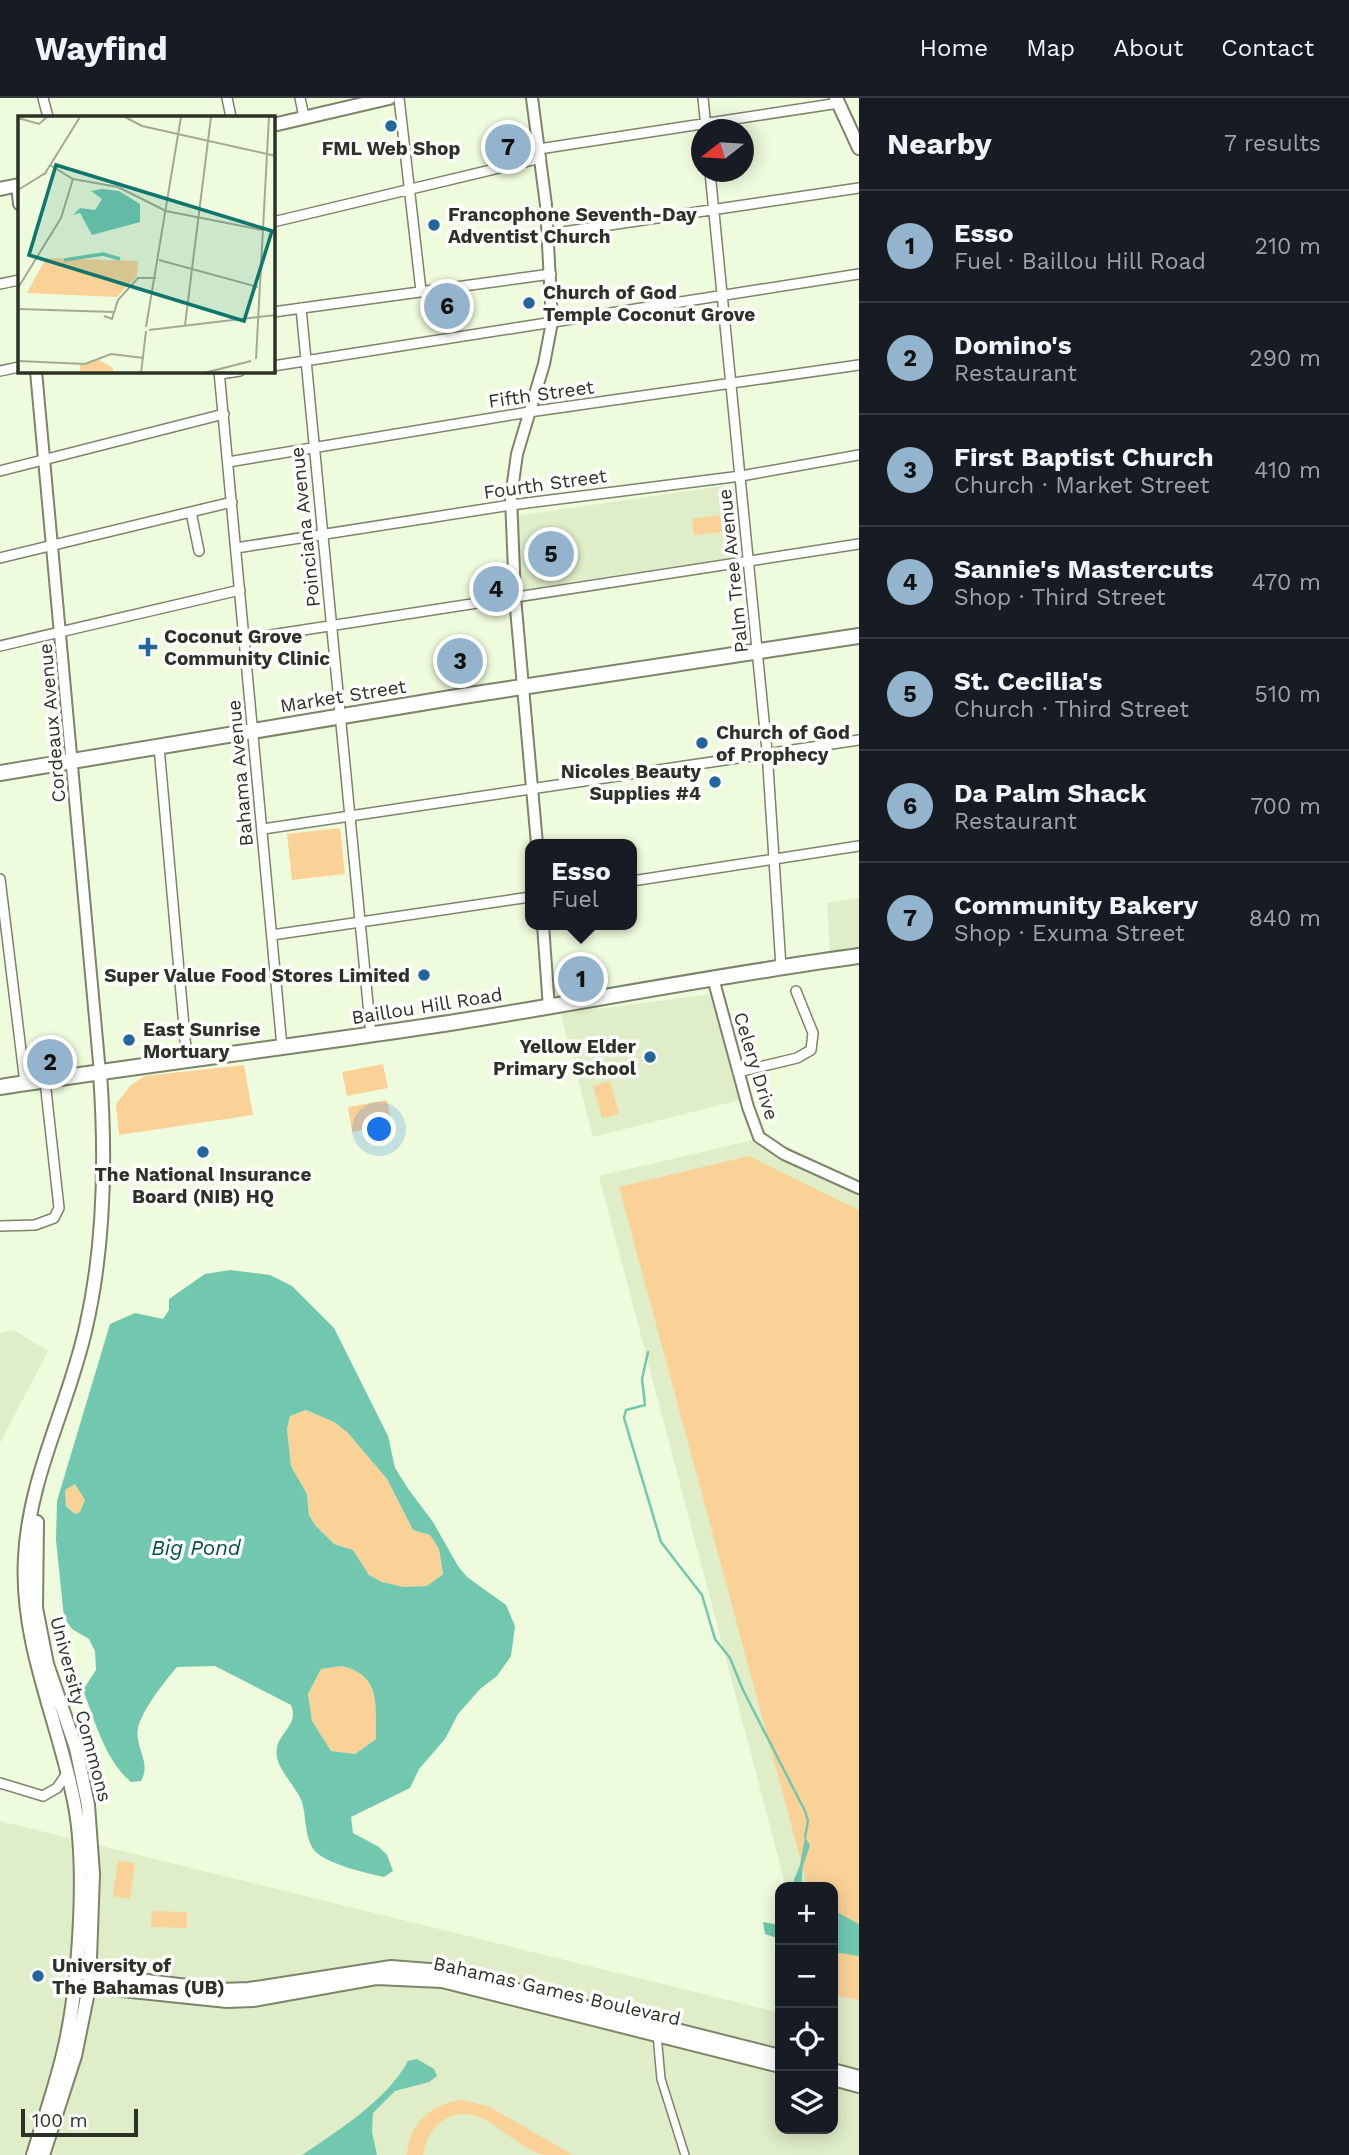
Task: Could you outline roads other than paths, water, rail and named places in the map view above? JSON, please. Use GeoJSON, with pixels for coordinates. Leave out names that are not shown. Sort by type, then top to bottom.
{"type":"FeatureCollection","features":[{"type":"Feature","properties":{"kind":"main road"},"geometry":{"type":"LineString","coordinates":[[275,124],[389,98]]}},
{"type":"Feature","properties":{"kind":"main road"},"geometry":{"type":"LineString","coordinates":[[838,100],[859,148]]}},
{"type":"Feature","properties":{"kind":"main road"},"geometry":{"type":"LineString","coordinates":[[0,190],[18,185]]}},
{"type":"Feature","properties":{"kind":"main road","name":"Market Street"},"geometry":{"type":"LineString","coordinates":[[0,773],[341,716],[859,636]]}},
{"type":"Feature","properties":{"kind":"main road","name":"Baillou Hill Road"},"geometry":{"type":"LineString","coordinates":[[0,1087],[549,1008],[633,990],[859,956]]}},
{"type":"Feature","properties":{"kind":"main road","name":"University Commons"},"geometry":{"type":"LineString","coordinates":[[33,2155],[64,2053],[75,1979],[79,1847],[68,1772],[36,1667],[26,1610],[27,1531],[31,1503],[86,1326],[96,1269],[105,1139],[100,1073]]}},
{"type":"Feature","properties":{"kind":"main road","name":"University Commons"},"geometry":{"type":"LineString","coordinates":[[40,1476],[34,1558],[36,1608],[47,1664],[76,1748],[88,1805],[93,1874],[89,1980],[75,2056],[43,2155]]}},
{"type":"Feature","properties":{"kind":"main road","name":"Bahamas Games Boulevard"},"geometry":{"type":"LineString","coordinates":[[266,1992],[383,1968],[442,1971],[775,2055]]}},
{"type":"Feature","properties":{"kind":"main road","name":"Bahamas Games Boulevard"},"geometry":{"type":"LineString","coordinates":[[75,1979],[206,2001],[353,1981],[409,1977],[486,1990],[775,2065]]}},
{"type":"Feature","properties":{"kind":"main road"},"geometry":{"type":"LineString","coordinates":[[837,2071],[859,2077]]}},
{"type":"Feature","properties":{"kind":"main road"},"geometry":{"type":"LineString","coordinates":[[838,2080],[859,2086]]}},
{"type":"Feature","properties":{"kind":"street"},"geometry":{"type":"LineString","coordinates":[[43,98],[47,116]]}},
{"type":"Feature","properties":{"kind":"street"},"geometry":{"type":"LineString","coordinates":[[227,98],[231,116]]}},
{"type":"Feature","properties":{"kind":"street"},"geometry":{"type":"LineString","coordinates":[[300,98],[304,117]]}},
{"type":"Feature","properties":{"kind":"street"},"geometry":{"type":"LineString","coordinates":[[399,98],[421,291]]}},
{"type":"Feature","properties":{"kind":"street"},"geometry":{"type":"LineString","coordinates":[[532,98],[549,234],[552,322],[550,342],[512,475],[511,505],[515,597],[537,839]]}},
{"type":"Feature","properties":{"kind":"street"},"geometry":{"type":"LineString","coordinates":[[703,98],[705,119]]}},
{"type":"Feature","properties":{"kind":"street"},"geometry":{"type":"LineString","coordinates":[[745,119],[838,100]]}},
{"type":"Feature","properties":{"kind":"street"},"geometry":{"type":"LineString","coordinates":[[275,222],[411,189],[540,153],[691,129]]}},
{"type":"Feature","properties":{"kind":"street","name":"Palm Tree Avenue"},"geometry":{"type":"LineString","coordinates":[[711,182],[767,751],[781,967]]}},
{"type":"Feature","properties":{"kind":"street"},"geometry":{"type":"LineString","coordinates":[[549,234],[859,188]]}},
{"type":"Feature","properties":{"kind":"street"},"geometry":{"type":"LineString","coordinates":[[275,312],[551,274]]}},
{"type":"Feature","properties":{"kind":"street"},"geometry":{"type":"LineString","coordinates":[[275,366],[722,298],[859,274]]}},
{"type":"Feature","properties":{"kind":"street"},"geometry":{"type":"LineString","coordinates":[[0,284],[18,280]]}},
{"type":"Feature","properties":{"kind":"street","name":"Poinciana Avenue"},"geometry":{"type":"LineString","coordinates":[[300,308],[371,1035]]}},
{"type":"Feature","properties":{"kind":"street","name":"Fifth Street"},"geometry":{"type":"LineString","coordinates":[[228,462],[529,412],[732,386],[859,365]]}},
{"type":"Feature","properties":{"kind":"street"},"geometry":{"type":"LineString","coordinates":[[0,371],[18,367]]}},
{"type":"Feature","properties":{"kind":"street","name":"Cordeaux Avenue"},"geometry":{"type":"LineString","coordinates":[[36,373],[62,632],[100,1073]]}},
{"type":"Feature","properties":{"kind":"street","name":"Bahama Avenue"},"geometry":{"type":"LineString","coordinates":[[219,373],[282,1047]]}},
{"type":"Feature","properties":{"kind":"street"},"geometry":{"type":"LineString","coordinates":[[0,471],[224,414]]}},
{"type":"Feature","properties":{"kind":"street","name":"Fourth Street"},"geometry":{"type":"LineString","coordinates":[[236,548],[323,537],[511,505],[741,476],[859,455]]}},
{"type":"Feature","properties":{"kind":"street"},"geometry":{"type":"LineString","coordinates":[[0,558],[232,502]]}},
{"type":"Feature","properties":{"kind":"street"},"geometry":{"type":"LineString","coordinates":[[191,512],[198,551]]}},
{"type":"Feature","properties":{"kind":"street"},"geometry":{"type":"LineString","coordinates":[[245,639],[859,544]]}},
{"type":"Feature","properties":{"kind":"street"},"geometry":{"type":"LineString","coordinates":[[0,646],[240,590]]}},
{"type":"Feature","properties":{"kind":"street"},"geometry":{"type":"LineString","coordinates":[[263,830],[533,791],[767,751],[859,740]]}},
{"type":"Feature","properties":{"kind":"street"},"geometry":{"type":"LineString","coordinates":[[159,747],[187,1060]]}},
{"type":"Feature","properties":{"kind":"street"},"geometry":{"type":"LineString","coordinates":[[637,880],[859,846]]}},
{"type":"Feature","properties":{"kind":"street"},"geometry":{"type":"LineString","coordinates":[[0,879],[25,1083]]}},
{"type":"Feature","properties":{"kind":"street"},"geometry":{"type":"LineString","coordinates":[[272,934],[525,898]]}},
{"type":"Feature","properties":{"kind":"street"},"geometry":{"type":"LineString","coordinates":[[543,930],[549,1008]]}},
{"type":"Feature","properties":{"kind":"street","name":"Celery Drive"},"geometry":{"type":"LineString","coordinates":[[713,978],[738,1072],[760,1137],[783,1154],[859,1188]]}},
{"type":"Feature","properties":{"kind":"street"},"geometry":{"type":"LineString","coordinates":[[738,1072],[797,1058],[811,1050],[813,1033],[796,991]]}},
{"type":"Feature","properties":{"kind":"street"},"geometry":{"type":"LineString","coordinates":[[0,1226],[43,1223],[54,1218],[59,1208],[45,1081]]}},
{"type":"Feature","properties":{"kind":"street"},"geometry":{"type":"LineString","coordinates":[[0,1783],[43,1796],[57,1788],[68,1772]]}},
{"type":"Feature","properties":{"kind":"street"},"geometry":{"type":"LineString","coordinates":[[657,2034],[661,2079],[685,2155]]}},
{"type":"Feature","properties":{"kind":"water","name":"Big Pond"},"geometry":{"type":"Polygon","coordinates":[[[230,1270],[270,1275],[292,1286],[334,1328],[388,1436],[395,1468],[433,1522],[458,1566],[467,1577],[506,1605],[515,1626],[511,1656],[497,1676],[480,1689],[458,1714],[445,1739],[419,1769],[410,1788],[351,1817],[353,1833],[379,1847],[387,1855],[393,1871],[384,1877],[331,1861],[313,1848],[302,1802],[278,1762],[279,1742],[293,1718],[291,1705],[215,1666],[177,1667],[154,1696],[140,1721],[137,1735],[144,1761],[144,1774],[141,1781],[131,1782],[114,1763],[83,1690],[96,1670],[95,1651],[89,1639],[72,1629],[64,1617],[56,1540],[57,1501],[110,1324],[135,1313],[163,1319],[169,1310],[169,1299],[205,1274],[230,1270]],[[306,1410],[290,1416],[287,1429],[291,1466],[307,1494],[309,1515],[315,1525],[334,1544],[353,1550],[369,1575],[382,1582],[404,1587],[427,1586],[443,1574],[439,1549],[430,1535],[413,1530],[387,1479],[348,1433],[334,1422],[306,1410]],[[75,1484],[65,1490],[66,1506],[75,1514],[80,1512],[85,1500],[75,1484]],[[342,1666],[321,1669],[308,1694],[312,1721],[331,1751],[355,1754],[376,1739],[374,1693],[364,1677],[355,1671],[342,1666]]]}},
{"type":"Feature","properties":{"kind":"water"},"geometry":{"type":"Polygon","coordinates":[[[805,1837],[810,1845],[803,1866],[801,1882],[793,1882],[800,1865],[805,1837]]]}},
{"type":"Feature","properties":{"kind":"water"},"geometry":{"type":"Polygon","coordinates":[[[838,1913],[859,1924],[859,1956],[838,1953],[838,1913]]]}},
{"type":"Feature","properties":{"kind":"water"},"geometry":{"type":"Polygon","coordinates":[[[763,1922],[775,1924],[775,1937],[765,1934],[763,1922]]]}},
{"type":"Feature","properties":{"kind":"water"},"geometry":{"type":"Polygon","coordinates":[[[417,2059],[434,2069],[437,2076],[429,2082],[395,2091],[373,2113],[372,2132],[377,2155],[302,2155],[361,2113],[388,2089],[408,2061],[417,2059]]]}},
{"type":"Feature","properties":{"kind":"waterway"},"geometry":{"type":"LineString","coordinates":[[648,1352],[642,1379],[645,1405],[626,1410],[624,1418],[661,1542],[702,1595],[715,1639],[730,1658],[743,1690],[805,1811],[808,1821],[805,1837]]}},
{"type":"Feature","properties":{"kind":"place","name":"FML Web Shop"},"geometry":{"type":"Point","coordinates":[391,126]}},
{"type":"Feature","properties":{"kind":"place","name":"Community Bakery"},"geometry":{"type":"Point","coordinates":[508,147]}},
{"type":"Feature","properties":{"kind":"place","name":"Francophone Seventh-Day Adventist Church"},"geometry":{"type":"Point","coordinates":[434,225]}},
{"type":"Feature","properties":{"kind":"place","name":"Church of God Temple Coconut Grove"},"geometry":{"type":"Point","coordinates":[529,303]}},
{"type":"Feature","properties":{"kind":"place","name":"Da Palm Shack"},"geometry":{"type":"Point","coordinates":[447,306]}},
{"type":"Feature","properties":{"kind":"place","name":"St. Cecilia's"},"geometry":{"type":"Point","coordinates":[551,554]}},
{"type":"Feature","properties":{"kind":"place","name":"Sannie's Mastercuts"},"geometry":{"type":"Point","coordinates":[496,589]}},
{"type":"Feature","properties":{"kind":"place","name":"Coconut Grove Community Clinic"},"geometry":{"type":"Point","coordinates":[148,647]}},
{"type":"Feature","properties":{"kind":"place","name":"First Baptist Church"},"geometry":{"type":"Point","coordinates":[460,661]}},
{"type":"Feature","properties":{"kind":"place","name":"Church of God of Prophecy"},"geometry":{"type":"Point","coordinates":[702,743]}},
{"type":"Feature","properties":{"kind":"place","name":"Nicoles Beauty Supplies #4"},"geometry":{"type":"Point","coordinates":[715,782]}},
{"type":"Feature","properties":{"kind":"place","name":"Super Value Food Stores Limited"},"geometry":{"type":"Point","coordinates":[424,975]}},
{"type":"Feature","properties":{"kind":"place","name":"Esso"},"geometry":{"type":"Point","coordinates":[581,979]}},
{"type":"Feature","properties":{"kind":"place","name":"East Sunrise Mortuary"},"geometry":{"type":"Point","coordinates":[129,1040]}},
{"type":"Feature","properties":{"kind":"place","name":"Yellow Elder Primary School"},"geometry":{"type":"Point","coordinates":[650,1057]}},
{"type":"Feature","properties":{"kind":"place","name":"Domino's"},"geometry":{"type":"Point","coordinates":[50,1062]}},
{"type":"Feature","properties":{"kind":"place","name":"The National Insurance Board (NIB) HQ"},"geometry":{"type":"Point","coordinates":[203,1152]}},
{"type":"Feature","properties":{"kind":"place","name":"University of The Bahamas (UB)"},"geometry":{"type":"Point","coordinates":[38,1976]}}]}
